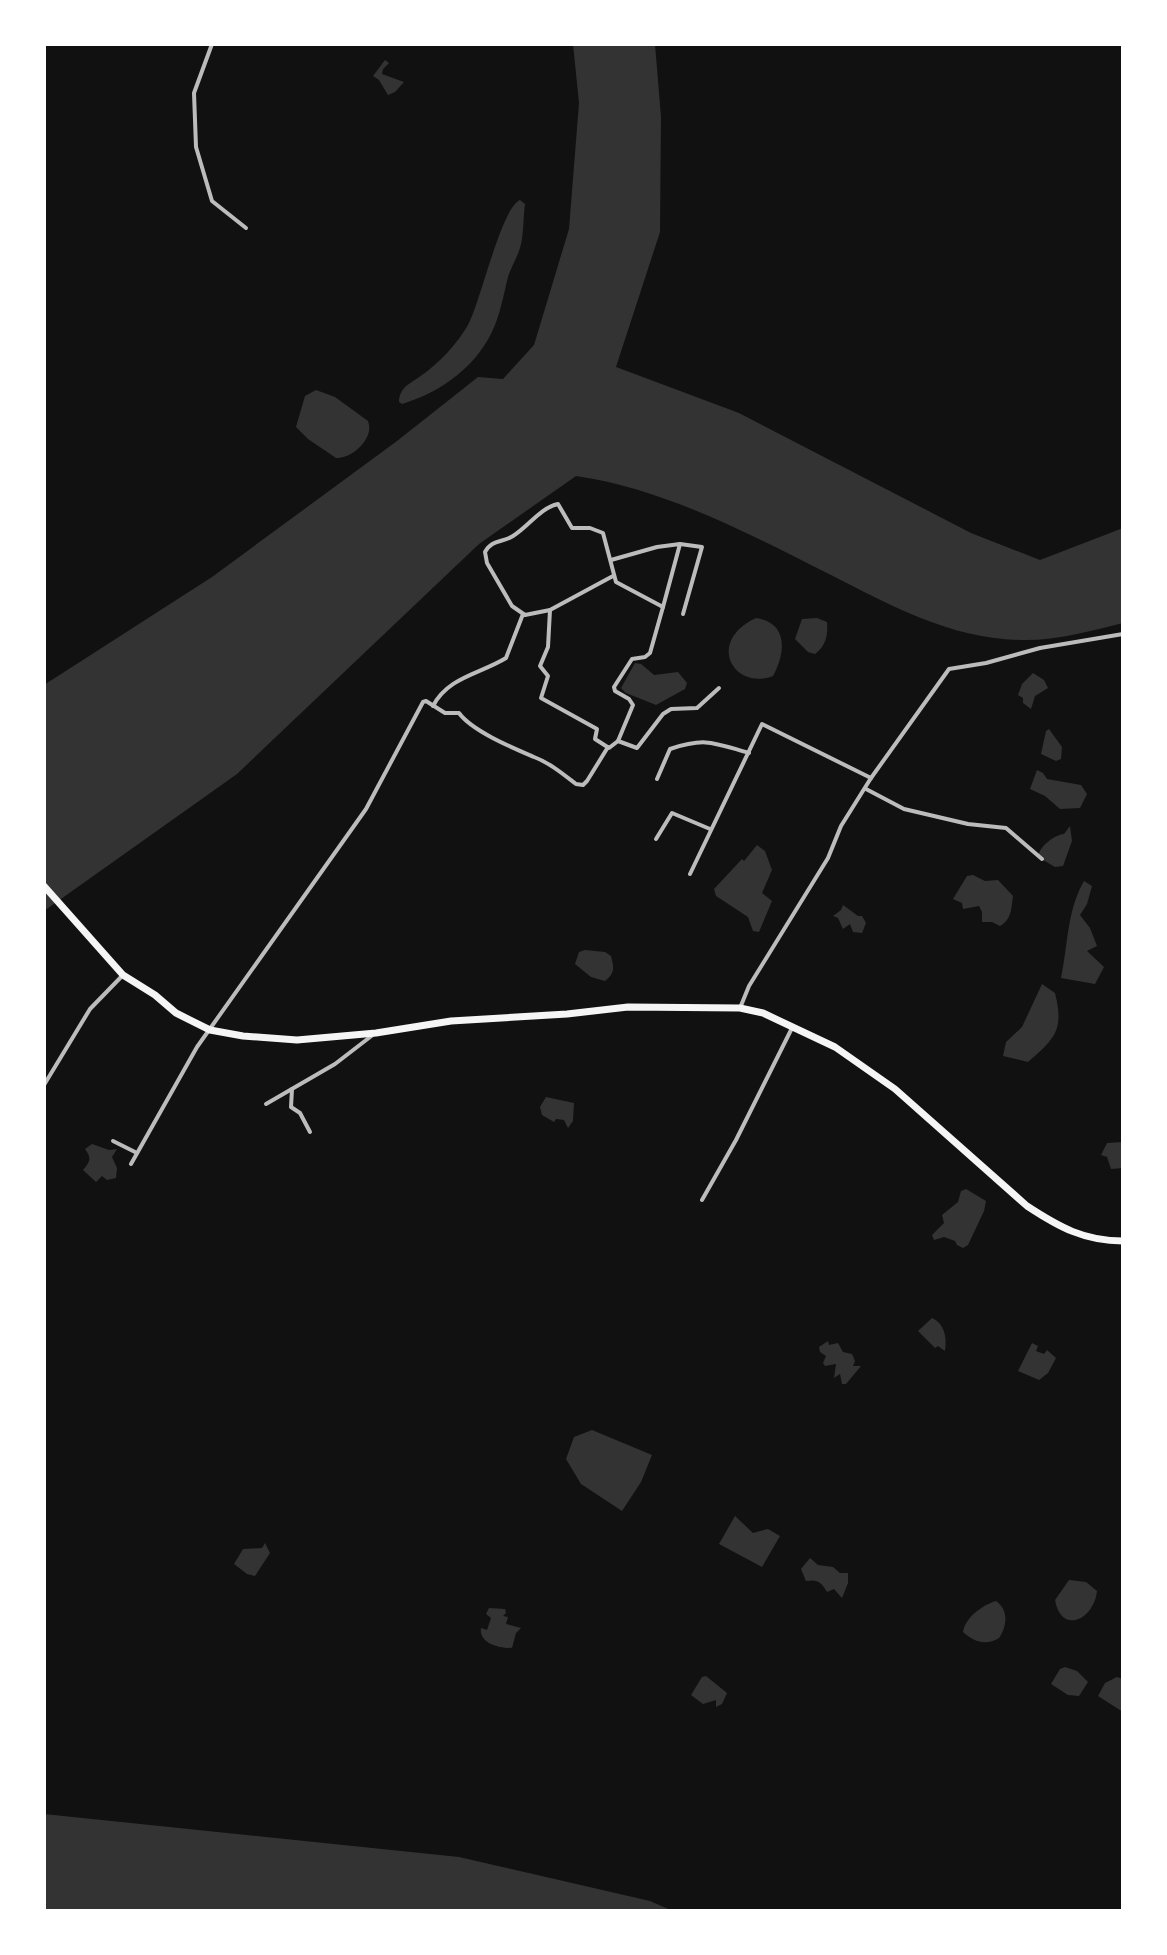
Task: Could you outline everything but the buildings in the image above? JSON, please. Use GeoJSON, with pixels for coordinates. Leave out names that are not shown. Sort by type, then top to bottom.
{"type":"FeatureCollection","features":[{"type":"Feature","properties":{"kind":"main road"},"geometry":{"type":"LineString","coordinates":[[44,886],[123,975],[176,1013],[210,1030],[243,1036],[297,1040],[376,1033],[451,1021],[628,1007],[740,1008],[763,1013],[835,1047],[895,1089],[1027,1206],[1050,1221],[1083,1237],[1123,1241]]}},
{"type":"Feature","properties":{"kind":"street"},"geometry":{"type":"LineString","coordinates":[[212,44],[194,93],[196,147],[212,201],[246,228]]}},
{"type":"Feature","properties":{"kind":"street"},"geometry":{"type":"LineString","coordinates":[[613,576],[550,610],[523,614],[512,606],[487,563],[485,552],[492,543],[514,535],[553,505],[561,507],[572,528],[590,528],[603,533],[613,576],[623,587],[663,607]]}},
{"type":"Feature","properties":{"kind":"street"},"geometry":{"type":"LineString","coordinates":[[131,1164],[135,1152],[210,1030],[366,809],[421,704],[426,701],[445,713],[459,713],[467,723],[485,734],[543,761],[576,784],[583,785],[608,747],[618,741],[633,705],[614,687],[632,659],[650,653],[680,544]]}},
{"type":"Feature","properties":{"kind":"street"},"geometry":{"type":"LineString","coordinates":[[611,560],[657,547],[680,544],[702,547],[683,614]]}},
{"type":"Feature","properties":{"kind":"street"},"geometry":{"type":"LineString","coordinates":[[550,610],[548,647],[540,666],[548,676],[541,698],[597,729],[595,739],[608,747]]}},
{"type":"Feature","properties":{"kind":"street"},"geometry":{"type":"LineString","coordinates":[[433,706],[453,682],[470,677],[506,658],[523,614]]}},
{"type":"Feature","properties":{"kind":"street"},"geometry":{"type":"LineString","coordinates":[[740,1008],[749,986],[828,858],[841,826],[871,778],[949,669],[986,663],[1040,648],[1123,634]]}},
{"type":"Feature","properties":{"kind":"street"},"geometry":{"type":"LineString","coordinates":[[618,741],[637,748],[663,714],[671,709],[697,708],[719,688]]}},
{"type":"Feature","properties":{"kind":"street"},"geometry":{"type":"LineString","coordinates":[[690,874],[762,724],[871,778]]}},
{"type":"Feature","properties":{"kind":"street"},"geometry":{"type":"LineString","coordinates":[[657,779],[670,749],[692,741],[705,744],[719,741],[749,753]]}},
{"type":"Feature","properties":{"kind":"street"},"geometry":{"type":"LineString","coordinates":[[866,789],[904,809],[968,824],[1006,828],[1042,859]]}},
{"type":"Feature","properties":{"kind":"street"},"geometry":{"type":"LineString","coordinates":[[656,839],[672,813],[710,829]]}},
{"type":"Feature","properties":{"kind":"street"},"geometry":{"type":"LineString","coordinates":[[44,1085],[90,1009],[123,975]]}},
{"type":"Feature","properties":{"kind":"street"},"geometry":{"type":"LineString","coordinates":[[702,1200],[743,1128],[792,1028]]}},
{"type":"Feature","properties":{"kind":"street"},"geometry":{"type":"LineString","coordinates":[[266,1104],[335,1064],[376,1033]]}},
{"type":"Feature","properties":{"kind":"street"},"geometry":{"type":"LineString","coordinates":[[292,1089],[291,1107],[300,1113],[310,1132]]}},
{"type":"Feature","properties":{"kind":"street"},"geometry":{"type":"LineString","coordinates":[[113,1141],[135,1152]]}},
{"type":"Feature","properties":{"kind":"shaded area"},"geometry":{"type":"Polygon","coordinates":[[[573,44],[655,44],[661,117],[660,232],[616,367],[739,413],[971,533],[1040,560],[1123,528],[1123,623],[1034,640],[970,634],[899,609],[675,502],[610,482],[576,476],[479,544],[237,774],[44,911],[44,685],[212,577],[397,441],[478,377],[503,379],[534,345],[569,229],[579,103],[573,44]]]}},
{"type":"Feature","properties":{"kind":"shaded area"},"geometry":{"type":"Polygon","coordinates":[[[385,60],[389,63],[382,74],[404,82],[388,95],[373,76],[385,60]]]}},
{"type":"Feature","properties":{"kind":"shaded area"},"geometry":{"type":"Polygon","coordinates":[[[520,200],[525,204],[519,252],[488,339],[458,375],[431,392],[402,404],[399,398],[404,388],[441,359],[468,325],[506,220],[520,200]]]}},
{"type":"Feature","properties":{"kind":"shaded area"},"geometry":{"type":"Polygon","coordinates":[[[316,390],[335,397],[368,421],[365,440],[349,455],[336,458],[296,427],[305,396],[316,390]]]}},
{"type":"Feature","properties":{"kind":"shaded area"},"geometry":{"type":"Polygon","coordinates":[[[756,618],[774,626],[779,632],[782,648],[773,676],[759,679],[737,671],[729,651],[732,639],[740,628],[756,618]]]}},
{"type":"Feature","properties":{"kind":"shaded area"},"geometry":{"type":"Polygon","coordinates":[[[817,618],[827,622],[827,631],[824,644],[815,654],[808,652],[795,639],[802,619],[817,618]]]}},
{"type":"Feature","properties":{"kind":"shaded area"},"geometry":{"type":"Polygon","coordinates":[[[635,663],[654,675],[678,672],[687,683],[685,689],[656,705],[626,693],[621,688],[635,663]]]}},
{"type":"Feature","properties":{"kind":"shaded area"},"geometry":{"type":"Polygon","coordinates":[[[1033,673],[1044,680],[1048,688],[1035,696],[1031,709],[1018,695],[1022,684],[1033,673]]]}},
{"type":"Feature","properties":{"kind":"shaded area"},"geometry":{"type":"Polygon","coordinates":[[[1049,729],[1062,747],[1061,759],[1056,761],[1041,754],[1049,729]]]}},
{"type":"Feature","properties":{"kind":"shaded area"},"geometry":{"type":"Polygon","coordinates":[[[1037,770],[1047,779],[1081,785],[1087,794],[1080,808],[1060,809],[1045,796],[1030,789],[1037,770]]]}},
{"type":"Feature","properties":{"kind":"shaded area"},"geometry":{"type":"Polygon","coordinates":[[[1070,826],[1072,841],[1063,866],[1055,867],[1038,857],[1044,846],[1064,834],[1070,826]]]}},
{"type":"Feature","properties":{"kind":"shaded area"},"geometry":{"type":"Polygon","coordinates":[[[757,845],[765,851],[772,870],[762,893],[772,901],[759,932],[753,931],[748,917],[716,896],[714,889],[757,845]]]}},
{"type":"Feature","properties":{"kind":"shaded area"},"geometry":{"type":"Polygon","coordinates":[[[973,875],[985,881],[998,880],[1013,896],[1009,917],[1000,926],[982,922],[979,906],[963,909],[962,903],[953,899],[967,876],[973,875]]]}},
{"type":"Feature","properties":{"kind":"shaded area"},"geometry":{"type":"Polygon","coordinates":[[[1084,881],[1092,886],[1080,915],[1090,928],[1097,946],[1087,951],[1104,967],[1095,984],[1061,978],[1071,916],[1084,881]]]}},
{"type":"Feature","properties":{"kind":"shaded area"},"geometry":{"type":"Polygon","coordinates":[[[843,905],[862,916],[866,923],[862,933],[853,932],[850,924],[843,929],[838,918],[833,916],[843,905]]]}},
{"type":"Feature","properties":{"kind":"shaded area"},"geometry":{"type":"Polygon","coordinates":[[[579,952],[605,952],[611,956],[613,970],[605,981],[591,977],[575,964],[579,952]]]}},
{"type":"Feature","properties":{"kind":"shaded area"},"geometry":{"type":"Polygon","coordinates":[[[1042,984],[1055,993],[1059,1016],[1055,1032],[1028,1062],[1003,1056],[1006,1042],[1022,1027],[1042,984]]]}},
{"type":"Feature","properties":{"kind":"shaded area"},"geometry":{"type":"Polygon","coordinates":[[[546,1097],[574,1103],[573,1121],[568,1128],[564,1120],[556,1119],[554,1122],[542,1115],[540,1107],[546,1097]]]}},
{"type":"Feature","properties":{"kind":"shaded area"},"geometry":{"type":"Polygon","coordinates":[[[1123,1142],[1123,1168],[1111,1169],[1107,1157],[1101,1155],[1107,1143],[1123,1142]]]}},
{"type":"Feature","properties":{"kind":"shaded area"},"geometry":{"type":"Polygon","coordinates":[[[92,1144],[109,1150],[117,1149],[112,1157],[117,1168],[116,1178],[107,1180],[102,1176],[96,1182],[83,1170],[89,1160],[85,1149],[92,1144]]]}},
{"type":"Feature","properties":{"kind":"shaded area"},"geometry":{"type":"Polygon","coordinates":[[[966,1189],[986,1201],[968,1245],[963,1248],[944,1237],[934,1240],[932,1235],[944,1223],[942,1215],[958,1202],[961,1191],[966,1189]]]}},
{"type":"Feature","properties":{"kind":"shaded area"},"geometry":{"type":"Polygon","coordinates":[[[932,1318],[944,1332],[945,1351],[938,1346],[935,1348],[918,1331],[932,1318]]]}},
{"type":"Feature","properties":{"kind":"shaded area"},"geometry":{"type":"Polygon","coordinates":[[[828,1341],[829,1345],[838,1343],[843,1352],[852,1354],[855,1361],[853,1366],[861,1366],[846,1384],[842,1384],[840,1374],[834,1378],[836,1364],[825,1366],[823,1363],[826,1356],[819,1347],[828,1341]]]}},
{"type":"Feature","properties":{"kind":"shaded area"},"geometry":{"type":"Polygon","coordinates":[[[1032,1343],[1038,1346],[1036,1351],[1044,1354],[1047,1350],[1056,1358],[1048,1373],[1039,1380],[1018,1371],[1032,1343]]]}},
{"type":"Feature","properties":{"kind":"shaded area"},"geometry":{"type":"Polygon","coordinates":[[[592,1430],[652,1455],[641,1482],[622,1511],[581,1484],[566,1459],[574,1437],[592,1430]]]}},
{"type":"Feature","properties":{"kind":"shaded area"},"geometry":{"type":"Polygon","coordinates":[[[735,1516],[753,1533],[768,1529],[780,1536],[762,1567],[719,1544],[735,1516]]]}},
{"type":"Feature","properties":{"kind":"shaded area"},"geometry":{"type":"Polygon","coordinates":[[[265,1543],[270,1553],[255,1576],[234,1564],[243,1549],[262,1548],[265,1543]]]}},
{"type":"Feature","properties":{"kind":"shaded area"},"geometry":{"type":"Polygon","coordinates":[[[810,1558],[818,1565],[848,1573],[842,1598],[834,1589],[827,1592],[819,1582],[806,1581],[801,1569],[810,1558]]]}},
{"type":"Feature","properties":{"kind":"shaded area"},"geometry":{"type":"Polygon","coordinates":[[[1069,1580],[1086,1582],[1097,1591],[1090,1610],[1077,1620],[1064,1617],[1058,1611],[1055,1600],[1069,1580]]]}},
{"type":"Feature","properties":{"kind":"shaded area"},"geometry":{"type":"Polygon","coordinates":[[[996,1601],[1003,1609],[1005,1618],[999,1638],[980,1642],[963,1632],[975,1613],[996,1601]]]}},
{"type":"Feature","properties":{"kind":"shaded area"},"geometry":{"type":"Polygon","coordinates":[[[489,1608],[505,1609],[503,1616],[508,1617],[506,1624],[521,1628],[516,1633],[512,1648],[496,1646],[483,1637],[481,1628],[487,1630],[491,1618],[486,1614],[489,1608]]]}},
{"type":"Feature","properties":{"kind":"shaded area"},"geometry":{"type":"Polygon","coordinates":[[[1065,1667],[1077,1671],[1088,1682],[1079,1696],[1068,1695],[1051,1684],[1060,1669],[1065,1667]]]}},
{"type":"Feature","properties":{"kind":"shaded area"},"geometry":{"type":"Polygon","coordinates":[[[706,1676],[727,1693],[722,1704],[716,1707],[716,1700],[703,1704],[691,1695],[702,1677],[706,1676]]]}},
{"type":"Feature","properties":{"kind":"shaded area"},"geometry":{"type":"Polygon","coordinates":[[[1117,1677],[1123,1679],[1123,1712],[1098,1696],[1105,1683],[1117,1677]]]}},
{"type":"Feature","properties":{"kind":"shaded area"},"geometry":{"type":"Polygon","coordinates":[[[44,1814],[459,1857],[650,1901],[673,1911],[44,1911],[44,1814]]]}}]}
